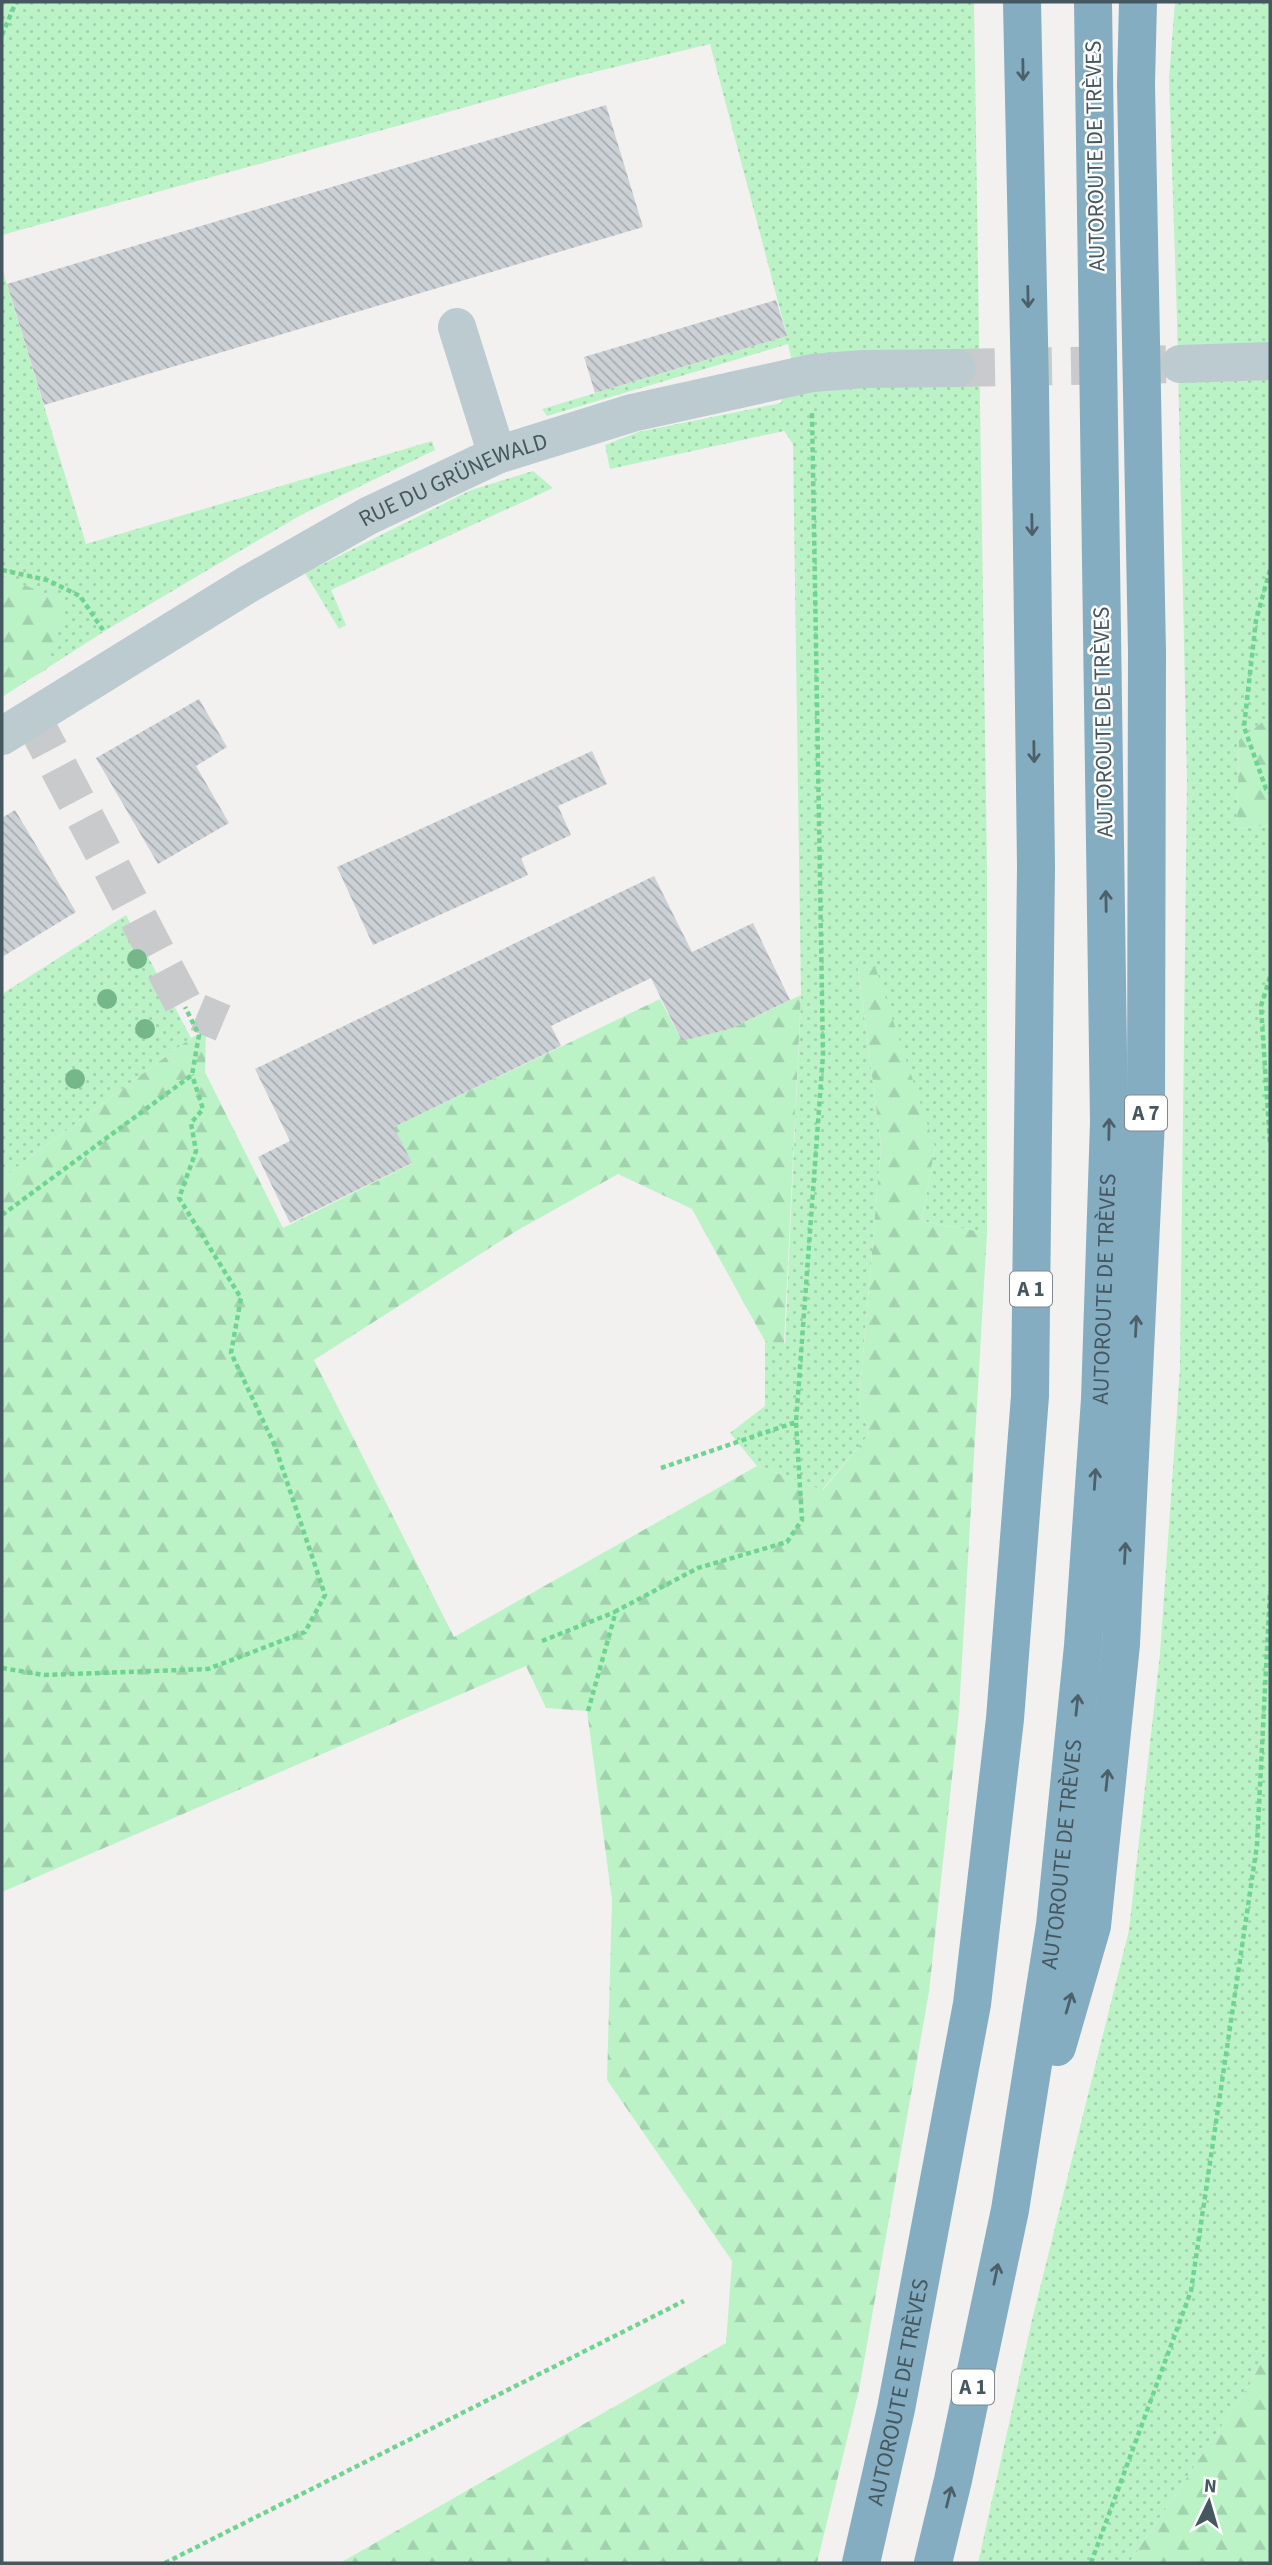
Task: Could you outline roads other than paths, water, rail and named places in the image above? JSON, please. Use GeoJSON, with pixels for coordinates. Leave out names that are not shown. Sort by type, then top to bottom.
{"type":"FeatureCollection","features":[{"type":"Feature","properties":{"kind":"highway","name":"AUTOROUTE DE TRÈVES"},"geometry":{"type":"LineString","coordinates":[[861,2563],[896,2409],[972,2004],[1006,1719],[1030,1396],[1036,866],[1022,2]]}},
{"type":"Feature","properties":{"kind":"highway","name":"AUTOROUTE DE TRÈVES"},"geometry":{"type":"LineString","coordinates":[[933,2563],[1010,2210],[1055,1925],[1083,1646],[1100,1399],[1109,1122],[1093,2]]}},
{"type":"Feature","properties":{"kind":"highway","name":"A 7"},"geometry":{"type":"LineString","coordinates":[[1010,2210],[1092,1926],[1121,1644],[1146,1121],[1147,651],[1136,84],[1138,2]]}},
{"type":"Feature","properties":{"kind":"street"},"geometry":{"type":"LineString","coordinates":[[457,327],[496,455]]}},
{"type":"Feature","properties":{"kind":"street"},"geometry":{"type":"LineString","coordinates":[[1180,364],[1270,362]]}},
{"type":"Feature","properties":{"kind":"street","name":"RUE DU GRÜNEWALD"},"geometry":{"type":"LineString","coordinates":[[2,736],[250,583],[368,516],[496,455],[632,413],[812,373],[864,369],[957,368]]}},
{"type":"Feature","properties":{"kind":"tunnel"},"geometry":{"type":"LineString","coordinates":[[957,368],[1175,364]]}},
{"type":"Feature","properties":{"kind":"tunnel"},"geometry":{"type":"LineString","coordinates":[[32,717],[185,1007],[223,1023]]}}]}
